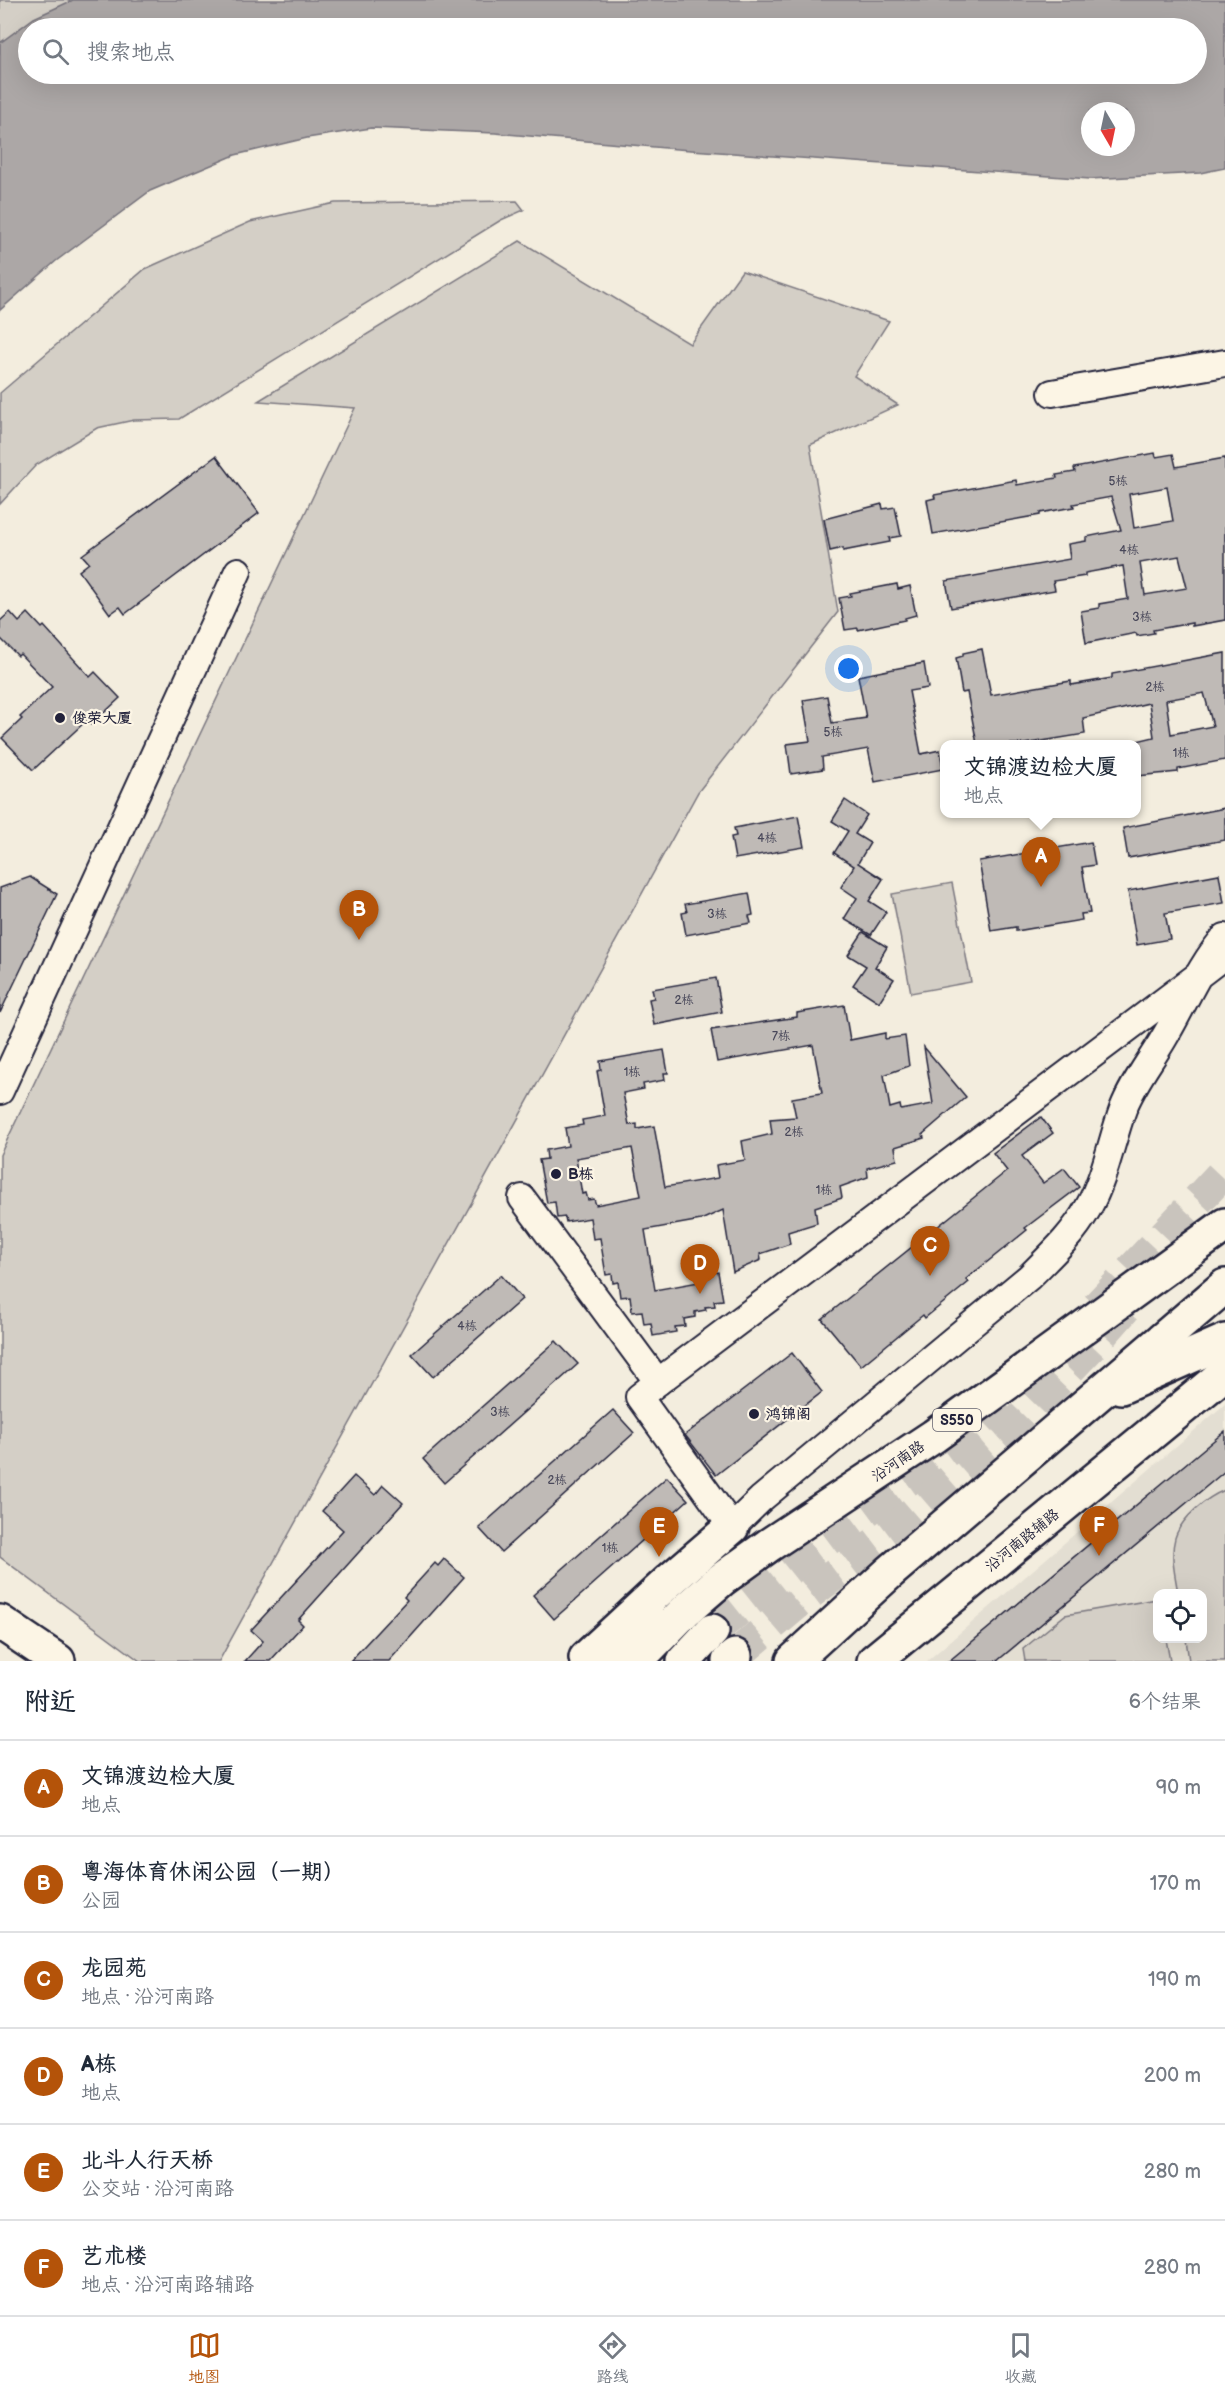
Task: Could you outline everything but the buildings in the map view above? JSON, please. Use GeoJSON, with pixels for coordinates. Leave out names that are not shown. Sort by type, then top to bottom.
{"type":"FeatureCollection","features":[{"type":"Feature","properties":{"kind":"main road","name":"沿河南路"},"geometry":{"type":"LineString","coordinates":[[636,1661],[686,1610],[769,1545],[934,1436],[1225,1225]]}},
{"type":"Feature","properties":{"kind":"main road"},"geometry":{"type":"LineString","coordinates":[[793,1661],[890,1572],[1225,1286]]}},
{"type":"Feature","properties":{"kind":"main road"},"geometry":{"type":"LineString","coordinates":[[1090,1401],[1225,1341]]}},
{"type":"Feature","properties":{"kind":"main road","name":"沿河南路辅路"},"geometry":{"type":"LineString","coordinates":[[874,1661],[1225,1373]]}},
{"type":"Feature","properties":{"kind":"main road"},"geometry":{"type":"LineString","coordinates":[[583,1661],[669,1581],[732,1527]]}},
{"type":"Feature","properties":{"kind":"main road"},"geometry":{"type":"LineString","coordinates":[[590,1661],[686,1610]]}},
{"type":"Feature","properties":{"kind":"main road"},"geometry":{"type":"LineString","coordinates":[[0,1622],[58,1661]]}},
{"type":"Feature","properties":{"kind":"main road"},"geometry":{"type":"LineString","coordinates":[[684,1661],[711,1631]]}},
{"type":"Feature","properties":{"kind":"street"},"geometry":{"type":"LineString","coordinates":[[1052,393],[1225,363]]}},
{"type":"Feature","properties":{"kind":"street"},"geometry":{"type":"LineString","coordinates":[[0,1090],[238,571]]}},
{"type":"Feature","properties":{"kind":"street"},"geometry":{"type":"LineString","coordinates":[[1225,937],[1213,950],[1200,974],[1164,1038],[1142,1072],[1124,1107],[1088,1208],[1065,1241],[1029,1277],[761,1499],[732,1527],[639,1397],[658,1382],[1200,974],[1225,955]]}},
{"type":"Feature","properties":{"kind":"street"},"geometry":{"type":"LineString","coordinates":[[522,1198],[658,1382]]}},
{"type":"Feature","properties":{"kind":"shaded area"},"geometry":{"type":"Polygon","coordinates":[[[0,0],[101,0],[54,18],[18,18],[18,37],[0,53],[0,0]]]}},
{"type":"Feature","properties":{"kind":"shaded area"},"geometry":{"type":"Polygon","coordinates":[[[73,0],[1225,0],[1225,168],[1200,173],[1090,179],[677,149],[495,133],[371,128],[307,138],[235,155],[150,191],[56,261],[0,310],[0,43],[18,30],[18,84],[1207,84],[1207,18],[34,18],[73,0]]]}},
{"type":"Feature","properties":{"kind":"shaded area"},"geometry":{"type":"Polygon","coordinates":[[[517,201],[524,210],[501,220],[179,419],[134,420],[97,428],[36,465],[0,504],[0,393],[145,269],[250,222],[335,203],[517,201]]]}},
{"type":"Feature","properties":{"kind":"shaded area"},"geometry":{"type":"Polygon","coordinates":[[[520,241],[690,344],[742,271],[889,321],[854,376],[898,405],[810,445],[838,612],[698,792],[219,1661],[140,1661],[0,1557],[0,1155],[355,408],[258,401],[520,241]]]}},
{"type":"Feature","properties":{"kind":"shaded area"},"geometry":{"type":"Polygon","coordinates":[[[952,883],[971,982],[911,993],[892,894],[952,883]]]}},
{"type":"Feature","properties":{"kind":"shaded area"},"geometry":{"type":"Polygon","coordinates":[[[1225,1404],[1225,1661],[927,1661],[1225,1404]]]}},
{"type":"Feature","properties":{"kind":"shaded area"},"geometry":{"type":"Polygon","coordinates":[[[1225,1490],[1225,1661],[1189,1661],[1187,1643],[1207,1643],[1207,1589],[1177,1589],[1173,1559],[1174,1545],[1178,1530],[1183,1523],[1210,1498],[1225,1490]]]}},
{"type":"Feature","properties":{"kind":"shaded area"},"geometry":{"type":"Polygon","coordinates":[[[1153,1600],[1153,1643],[1167,1643],[1170,1661],[1025,1661],[1023,1649],[1065,1615],[1153,1600]]]}},
{"type":"Feature","properties":{"kind":"tunnel"},"geometry":{"type":"LineString","coordinates":[[1097,1307],[1225,1171]]}},
{"type":"Feature","properties":{"kind":"tunnel"},"geometry":{"type":"LineString","coordinates":[[735,1656],[802,1599],[897,1527],[1018,1422],[1131,1301]]}},
{"type":"Feature","properties":{"kind":"tunnel"},"geometry":{"type":"LineString","coordinates":[[712,1631],[811,1552],[957,1443],[1002,1400]]}},
{"type":"Feature","properties":{"kind":"place","name":"俊荣大厦"},"geometry":{"type":"Point","coordinates":[60,718]}},
{"type":"Feature","properties":{"kind":"place","name":"文锦渡边检大厦"},"geometry":{"type":"Point","coordinates":[1041,887]}},
{"type":"Feature","properties":{"kind":"place","name":"粤海体育休闲公园（一期）"},"geometry":{"type":"Point","coordinates":[359,940]}},
{"type":"Feature","properties":{"kind":"place","name":"B栋"},"geometry":{"type":"Point","coordinates":[556,1174]}},
{"type":"Feature","properties":{"kind":"place","name":"龙园苑"},"geometry":{"type":"Point","coordinates":[930,1276]}},
{"type":"Feature","properties":{"kind":"place","name":"A栋"},"geometry":{"type":"Point","coordinates":[700,1294]}},
{"type":"Feature","properties":{"kind":"place","name":"鸿锦阁"},"geometry":{"type":"Point","coordinates":[754,1414]}},
{"type":"Feature","properties":{"kind":"place","name":"艺术楼"},"geometry":{"type":"Point","coordinates":[1099,1556]}},
{"type":"Feature","properties":{"kind":"place","name":"北斗人行天桥"},"geometry":{"type":"Point","coordinates":[659,1557]}}]}
